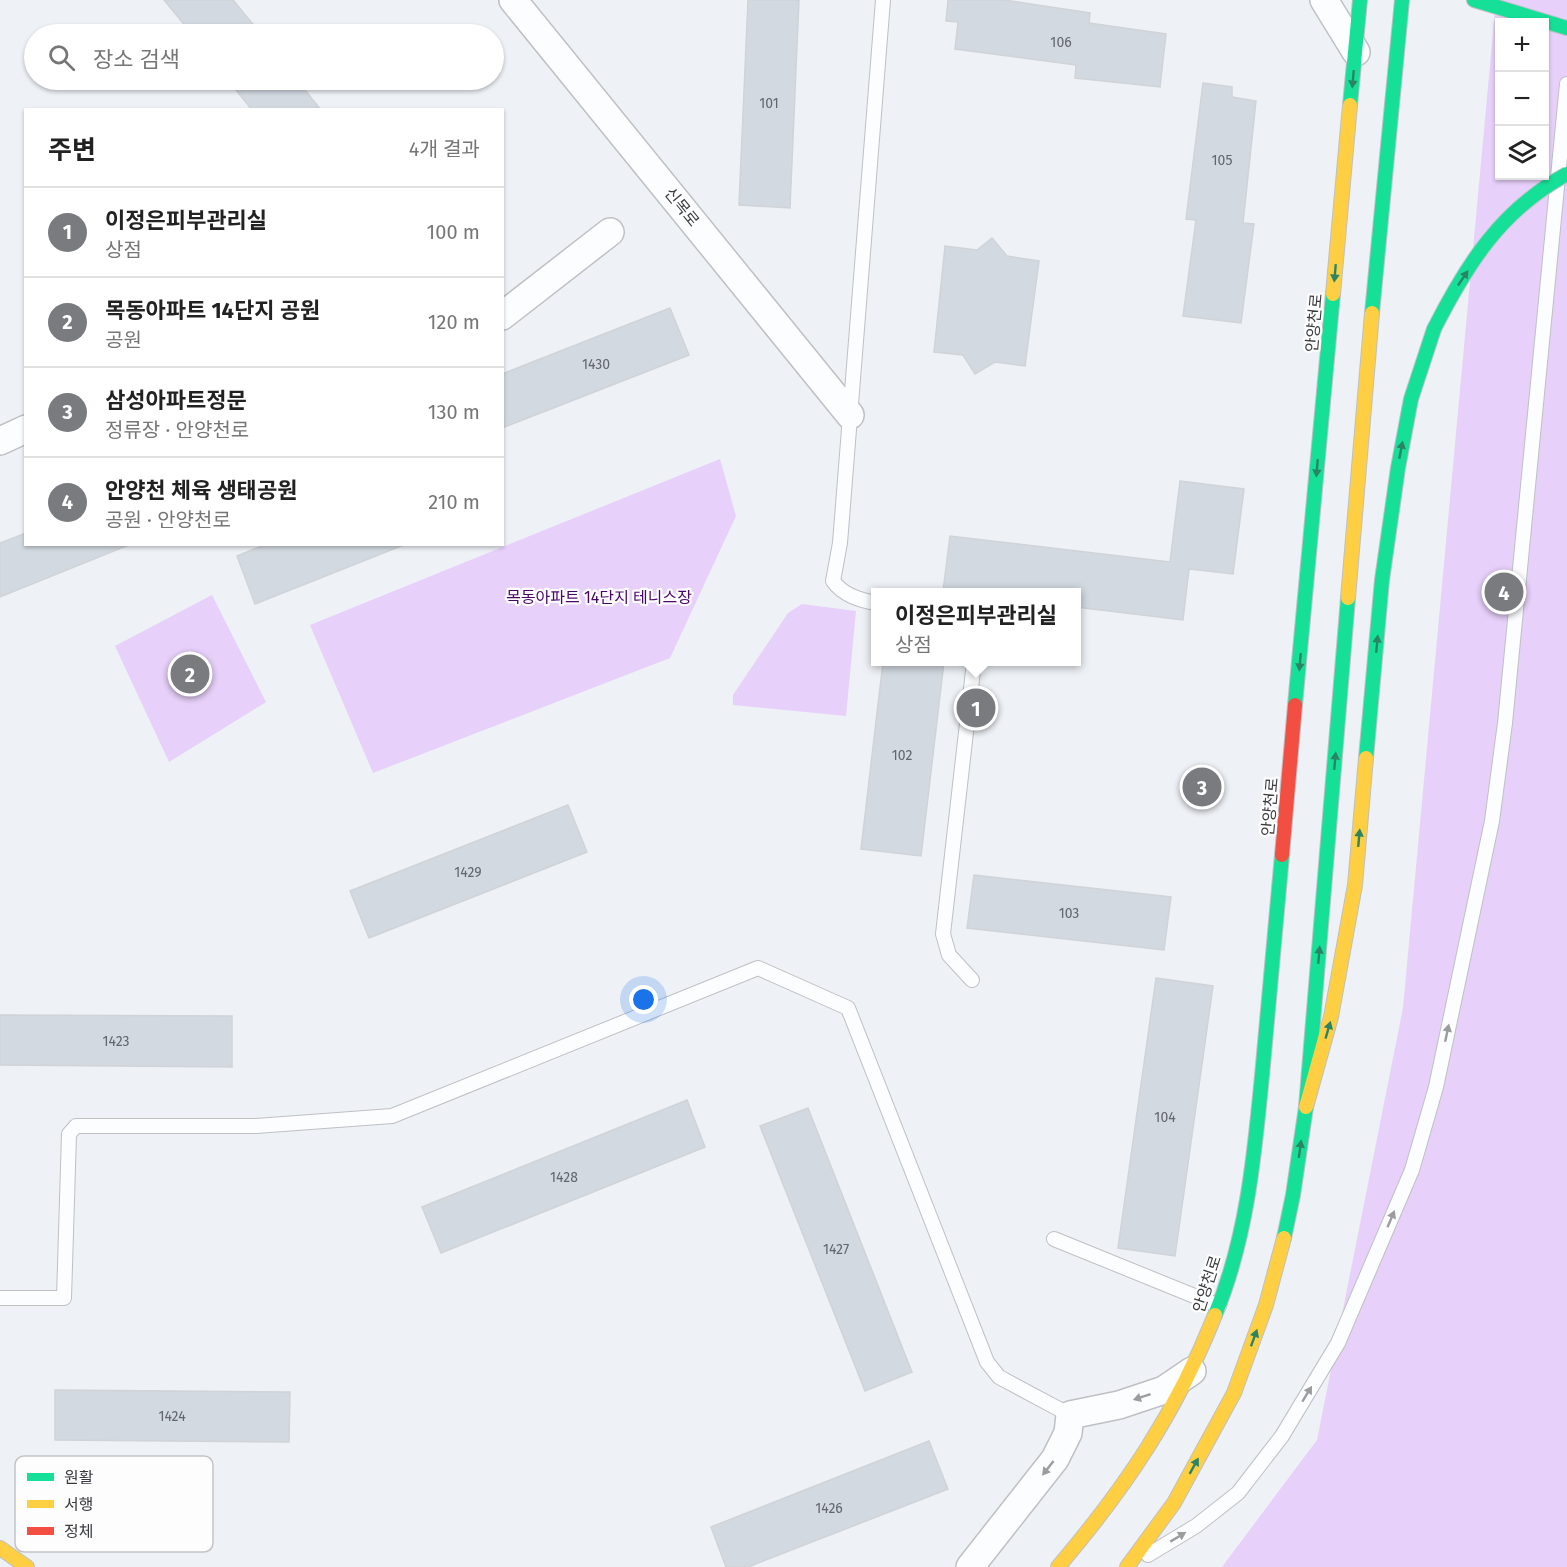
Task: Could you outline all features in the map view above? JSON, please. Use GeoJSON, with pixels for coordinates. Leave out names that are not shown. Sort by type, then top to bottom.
{"type":"FeatureCollection","features":[{"type":"Feature","properties":{"kind":"main road","name":"안양천로"},"geometry":{"type":"LineString","coordinates":[[1058,1567],[1099,1521],[1143,1459],[1175,1406],[1193,1370],[1226,1287],[1248,1200],[1255,1147],[1360,0]]}},
{"type":"Feature","properties":{"kind":"main road"},"geometry":{"type":"LineString","coordinates":[[1128,1567],[1174,1503],[1234,1393],[1266,1305],[1281,1253],[1293,1195],[1306,1107],[1363,410],[1402,0]]}},
{"type":"Feature","properties":{"kind":"main road"},"geometry":{"type":"LineString","coordinates":[[1474,0],[1567,28]]}},
{"type":"Feature","properties":{"kind":"main road"},"geometry":{"type":"LineString","coordinates":[[1306,1107],[1331,1017],[1355,885],[1382,580],[1398,468],[1411,399],[1434,329],[1447,302],[1489,240],[1515,210],[1539,190],[1567,174]]}},
{"type":"Feature","properties":{"kind":"main road"},"geometry":{"type":"LineString","coordinates":[[0,1548],[27,1567]]}},
{"type":"Feature","properties":{"kind":"street","name":"신목로"},"geometry":{"type":"LineString","coordinates":[[513,0],[850,415]]}},
{"type":"Feature","properties":{"kind":"street"},"geometry":{"type":"LineString","coordinates":[[1324,0],[1356,52]]}},
{"type":"Feature","properties":{"kind":"street"},"geometry":{"type":"LineString","coordinates":[[504,314],[610,232]]}},
{"type":"Feature","properties":{"kind":"street"},"geometry":{"type":"LineString","coordinates":[[0,441],[24,430]]}},
{"type":"Feature","properties":{"kind":"street"},"geometry":{"type":"LineString","coordinates":[[970,1567],[1055,1459],[1068,1433],[1070,1415],[1119,1405],[1164,1390],[1193,1370]]}},
{"type":"Feature","properties":{"kind":"lane"},"geometry":{"type":"LineString","coordinates":[[871,602],[851,596],[839,589],[833,581],[840,543],[883,0]]}},
{"type":"Feature","properties":{"kind":"lane"},"geometry":{"type":"LineString","coordinates":[[1128,1567],[1196,1526],[1238,1493],[1282,1436],[1338,1342],[1412,1170],[1436,1087],[1492,821],[1505,723],[1567,84]]}},
{"type":"Feature","properties":{"kind":"lane"},"geometry":{"type":"LineString","coordinates":[[972,980],[949,955],[944,934],[974,666]]}},
{"type":"Feature","properties":{"kind":"lane"},"geometry":{"type":"LineString","coordinates":[[0,1298],[64,1298],[69,1134],[76,1126],[256,1126],[392,1116],[758,968],[848,1008],[987,1362],[999,1377],[1070,1415]]}},
{"type":"Feature","properties":{"kind":"lane"},"geometry":{"type":"LineString","coordinates":[[1054,1239],[1219,1305]]}},
{"type":"Feature","properties":{"kind":"green space"},"geometry":{"type":"Polygon","coordinates":[[[1496,0],[1567,0],[1567,1567],[1222,1567],[1317,1440],[1403,1008],[1496,0]]]}},
{"type":"Feature","properties":{"kind":"green space","name":"목동아파트 14단지 테니스장"},"geometry":{"type":"Polygon","coordinates":[[[720,459],[736,516],[670,658],[373,773],[310,625],[720,459]]]}},
{"type":"Feature","properties":{"kind":"green space"},"geometry":{"type":"Polygon","coordinates":[[[212,595],[266,702],[169,762],[115,646],[212,595]]]}},
{"type":"Feature","properties":{"kind":"green space"},"geometry":{"type":"Polygon","coordinates":[[[802,604],[856,611],[846,716],[733,705],[733,695],[788,613],[802,604]]]}},
{"type":"Feature","properties":{"kind":"building"},"geometry":{"type":"Polygon","coordinates":[[[164,0],[233,0],[253,24],[184,24],[164,0]]]}},
{"type":"Feature","properties":{"kind":"building"},"geometry":{"type":"Polygon","coordinates":[[[748,0],[799,0],[790,208],[739,205],[748,0]]]}},
{"type":"Feature","properties":{"kind":"building"},"geometry":{"type":"Polygon","coordinates":[[[948,0],[1004,0],[1090,13],[1089,23],[1166,34],[1160,87],[1075,78],[1076,65],[955,49],[958,22],[946,21],[948,0]]]}},
{"type":"Feature","properties":{"kind":"building"},"geometry":{"type":"Polygon","coordinates":[[[1203,83],[1232,87],[1232,97],[1256,101],[1243,223],[1254,224],[1241,323],[1183,316],[1196,220],[1186,219],[1203,83]]]}},
{"type":"Feature","properties":{"kind":"building"},"geometry":{"type":"Polygon","coordinates":[[[236,90],[305,90],[319,108],[250,108],[236,90]]]}},
{"type":"Feature","properties":{"kind":"building"},"geometry":{"type":"Polygon","coordinates":[[[992,238],[1007,256],[1039,261],[1025,366],[995,362],[975,374],[963,355],[934,352],[945,246],[977,250],[992,238]]]}},
{"type":"Feature","properties":{"kind":"building"},"geometry":{"type":"Polygon","coordinates":[[[670,308],[689,355],[504,427],[504,373],[670,308]]]}},
{"type":"Feature","properties":{"kind":"building"},"geometry":{"type":"Polygon","coordinates":[[[1180,481],[1244,489],[1233,574],[1189,569],[1183,620],[1081,608],[1081,588],[943,588],[950,536],[1170,562],[1180,481]]]}},
{"type":"Feature","properties":{"kind":"building"},"geometry":{"type":"Polygon","coordinates":[[[24,534],[24,546],[126,546],[0,597],[0,543],[24,534]]]}},
{"type":"Feature","properties":{"kind":"building"},"geometry":{"type":"Polygon","coordinates":[[[262,546],[401,546],[255,604],[237,556],[262,546]]]}},
{"type":"Feature","properties":{"kind":"building"},"geometry":{"type":"Polygon","coordinates":[[[883,666],[944,666],[921,856],[861,849],[883,666]]]}},
{"type":"Feature","properties":{"kind":"building"},"geometry":{"type":"Polygon","coordinates":[[[568,805],[587,852],[369,938],[350,891],[568,805]]]}},
{"type":"Feature","properties":{"kind":"building"},"geometry":{"type":"Polygon","coordinates":[[[974,875],[1171,897],[1164,950],[967,928],[974,875]]]}},
{"type":"Feature","properties":{"kind":"building"},"geometry":{"type":"Polygon","coordinates":[[[1156,978],[1213,986],[1175,1256],[1118,1248],[1156,978]]]}},
{"type":"Feature","properties":{"kind":"building"},"geometry":{"type":"Polygon","coordinates":[[[0,1015],[232,1016],[232,1067],[0,1065],[0,1015]]]}},
{"type":"Feature","properties":{"kind":"building"},"geometry":{"type":"Polygon","coordinates":[[[687,1100],[705,1147],[441,1253],[422,1207],[687,1100]]]}},
{"type":"Feature","properties":{"kind":"building"},"geometry":{"type":"Polygon","coordinates":[[[808,1108],[912,1372],[865,1391],[760,1126],[808,1108]]]}},
{"type":"Feature","properties":{"kind":"building"},"geometry":{"type":"Polygon","coordinates":[[[55,1390],[290,1392],[289,1442],[55,1440],[55,1390]]]}},
{"type":"Feature","properties":{"kind":"building"},"geometry":{"type":"Polygon","coordinates":[[[929,1441],[948,1489],[748,1567],[726,1567],[711,1527],[929,1441]]]}},
{"type":"Feature","properties":{"kind":"traffic: fast"},"geometry":{"type":"LineString","coordinates":[[1350,105],[1360,0]]}},
{"type":"Feature","properties":{"kind":"traffic: fast"},"geometry":{"type":"LineString","coordinates":[[1372,313],[1402,0]]}},
{"type":"Feature","properties":{"kind":"traffic: fast"},"geometry":{"type":"LineString","coordinates":[[1474,0],[1567,28]]}},
{"type":"Feature","properties":{"kind":"traffic: fast"},"geometry":{"type":"LineString","coordinates":[[1434,329],[1459,282],[1488,241],[1523,204],[1567,174]]}},
{"type":"Feature","properties":{"kind":"traffic: fast"},"geometry":{"type":"LineString","coordinates":[[1295,705],[1333,294]]}},
{"type":"Feature","properties":{"kind":"traffic: fast"},"geometry":{"type":"LineString","coordinates":[[1366,758],[1382,580],[1398,468],[1411,399],[1434,329]]}},
{"type":"Feature","properties":{"kind":"traffic: fast"},"geometry":{"type":"LineString","coordinates":[[1284,1238],[1306,1107],[1348,598]]}},
{"type":"Feature","properties":{"kind":"traffic: fast"},"geometry":{"type":"LineString","coordinates":[[1215,1315],[1243,1223],[1253,1160],[1282,855]]}},
{"type":"Feature","properties":{"kind":"traffic: slow"},"geometry":{"type":"LineString","coordinates":[[1333,294],[1350,105]]}},
{"type":"Feature","properties":{"kind":"traffic: slow"},"geometry":{"type":"LineString","coordinates":[[1348,598],[1372,313]]}},
{"type":"Feature","properties":{"kind":"traffic: slow"},"geometry":{"type":"LineString","coordinates":[[1306,1107],[1331,1017],[1355,885],[1366,758]]}},
{"type":"Feature","properties":{"kind":"traffic: slow"},"geometry":{"type":"LineString","coordinates":[[1127,1567],[1174,1503],[1234,1393],[1266,1305],[1284,1238]]}},
{"type":"Feature","properties":{"kind":"traffic: slow"},"geometry":{"type":"LineString","coordinates":[[1058,1567],[1106,1508],[1147,1448],[1184,1384],[1215,1315]]}},
{"type":"Feature","properties":{"kind":"traffic: slow"},"geometry":{"type":"LineString","coordinates":[[0,1548],[27,1567]]}},
{"type":"Feature","properties":{"kind":"traffic: jam"},"geometry":{"type":"LineString","coordinates":[[1282,855],[1295,705]]}},
{"type":"Feature","properties":{"kind":"place","name":"안양천 체육 생태공원"},"geometry":{"type":"Point","coordinates":[1504,592]}},
{"type":"Feature","properties":{"kind":"place","name":"목동아파트 14단지 공원"},"geometry":{"type":"Point","coordinates":[190,674]}},
{"type":"Feature","properties":{"kind":"place","name":"이정은피부관리실"},"geometry":{"type":"Point","coordinates":[976,708]}},
{"type":"Feature","properties":{"kind":"place","name":"삼성아파트정문"},"geometry":{"type":"Point","coordinates":[1202,787]}}]}
